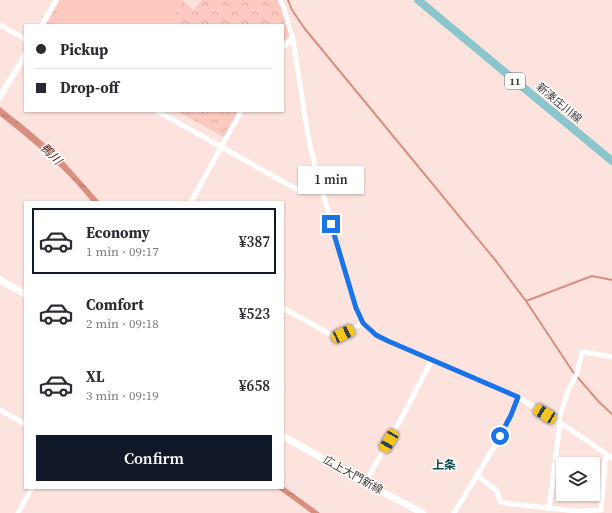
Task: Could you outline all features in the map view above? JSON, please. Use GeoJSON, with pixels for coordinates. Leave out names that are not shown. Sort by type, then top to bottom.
{"type":"FeatureCollection","features":[{"type":"Feature","properties":{"kind":"main road","name":"新湊庄川線"},"geometry":{"type":"LineString","coordinates":[[418,0],[612,161]]}},
{"type":"Feature","properties":{"kind":"main road"},"geometry":{"type":"LineString","coordinates":[[0,280],[24,293]]}},
{"type":"Feature","properties":{"kind":"main road","name":"広上大門新線"},"geometry":{"type":"LineString","coordinates":[[284,437],[367,484],[423,513]]}},
{"type":"Feature","properties":{"kind":"street"},"geometry":{"type":"LineString","coordinates":[[43,24],[56,0]]}},
{"type":"Feature","properties":{"kind":"street"},"geometry":{"type":"LineString","coordinates":[[280,0],[283,5],[293,39],[308,136],[320,184],[356,308],[363,323],[376,335],[518,397],[610,456],[605,461],[602,510],[576,511],[500,501],[497,491],[477,476]]}},
{"type":"Feature","properties":{"kind":"street"},"geometry":{"type":"LineString","coordinates":[[0,25],[24,37]]}},
{"type":"Feature","properties":{"kind":"street"},"geometry":{"type":"LineString","coordinates":[[284,46],[293,39]]}},
{"type":"Feature","properties":{"kind":"street"},"geometry":{"type":"LineString","coordinates":[[0,97],[24,57]]}},
{"type":"Feature","properties":{"kind":"street"},"geometry":{"type":"LineString","coordinates":[[159,112],[298,190],[320,184]]}},
{"type":"Feature","properties":{"kind":"street"},"geometry":{"type":"LineString","coordinates":[[192,201],[240,112]]}},
{"type":"Feature","properties":{"kind":"street"},"geometry":{"type":"LineString","coordinates":[[284,309],[335,337],[363,323]]}},
{"type":"Feature","properties":{"kind":"street"},"geometry":{"type":"LineString","coordinates":[[550,508],[559,422],[568,391],[577,373],[582,352],[612,357]]}},
{"type":"Feature","properties":{"kind":"street"},"geometry":{"type":"LineString","coordinates":[[367,484],[369,476],[403,416],[432,360]]}},
{"type":"Feature","properties":{"kind":"street"},"geometry":{"type":"LineString","coordinates":[[454,513],[508,421],[518,397]]}},
{"type":"Feature","properties":{"kind":"street"},"geometry":{"type":"LineString","coordinates":[[0,410],[24,423]]}},
{"type":"Feature","properties":{"kind":"street"},"geometry":{"type":"LineString","coordinates":[[18,513],[31,489]]}},
{"type":"Feature","properties":{"kind":"green space"},"geometry":{"type":"Polygon","coordinates":[[[60,0],[182,0],[193,10],[202,0],[284,0],[294,30],[284,41],[284,24],[47,24],[60,0]]]}},
{"type":"Feature","properties":{"kind":"green space"},"geometry":{"type":"Polygon","coordinates":[[[64,0],[170,0],[176,12],[170,24],[51,24],[64,0]]]}},
{"type":"Feature","properties":{"kind":"green space"},"geometry":{"type":"Polygon","coordinates":[[[179,112],[238,112],[224,137],[179,112]]]}},
{"type":"Feature","properties":{"kind":"water","name":"鴨川"},"geometry":{"type":"Polygon","coordinates":[[[0,107],[59,156],[99,201],[91,201],[60,167],[0,116],[0,107]]]}},
{"type":"Feature","properties":{"kind":"water"},"geometry":{"type":"Polygon","coordinates":[[[284,487],[320,513],[311,513],[278,489],[284,489],[284,487]]]}},
{"type":"Feature","properties":{"kind":"waterway"},"geometry":{"type":"LineString","coordinates":[[288,0],[292,10],[305,29],[496,261],[526,301],[573,372],[599,402],[612,414]]}},
{"type":"Feature","properties":{"kind":"waterway"},"geometry":{"type":"LineString","coordinates":[[526,301],[592,276],[612,280]]}},
{"type":"Feature","properties":{"kind":"district","name":"上条"},"geometry":{"type":"Point","coordinates":[444,465]}},
{"type":"Feature","properties":{"kind":"route"},"geometry":{"type":"LineString","coordinates":[[331,224],[356,308],[363,323],[376,335],[388,341],[518,397],[500,436]]}}]}
